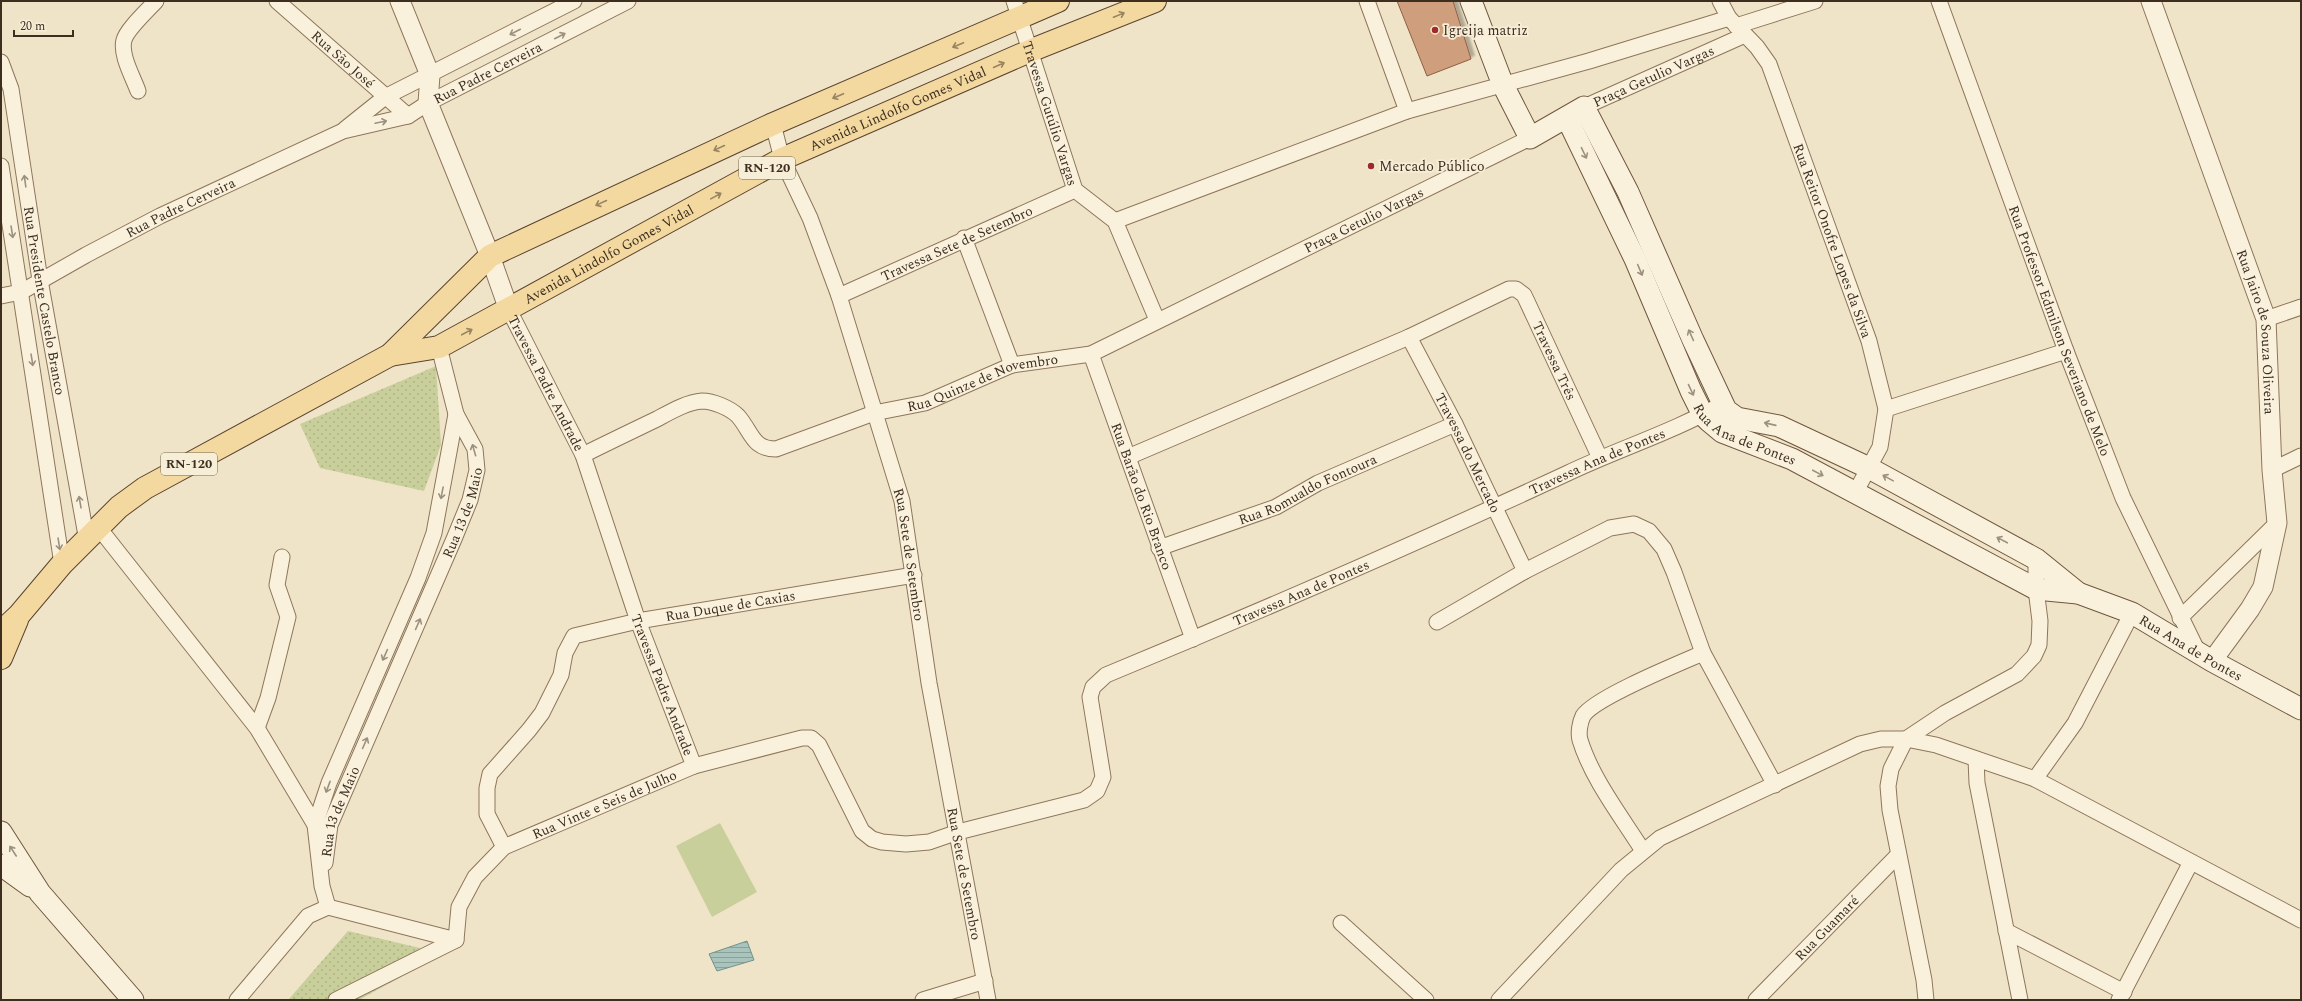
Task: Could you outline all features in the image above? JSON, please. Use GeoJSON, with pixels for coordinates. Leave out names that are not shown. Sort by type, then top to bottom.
{"type":"FeatureCollection","features":[{"type":"Feature","properties":{"kind":"main road","name":"Avenida Lindolfo Gomes Vidal"},"geometry":{"type":"LineString","coordinates":[[1,632],[19,615],[62,564],[119,507],[145,488],[390,355],[490,256],[1018,9],[1058,1]]}},
{"type":"Feature","properties":{"kind":"main road","name":"Avenida Lindolfo Gomes Vidal"},"geometry":{"type":"LineString","coordinates":[[390,355],[439,347],[782,159],[1032,50],[1155,1]]}},
{"type":"Feature","properties":{"kind":"main road"},"geometry":{"type":"LineString","coordinates":[[1471,1],[1503,85],[1530,138]]}},
{"type":"Feature","properties":{"kind":"main road","name":"Praça Getulio Vargas"},"geometry":{"type":"LineString","coordinates":[[1530,138],[1584,107]]}},
{"type":"Feature","properties":{"kind":"main road","name":"Rua Ana de Pontes"},"geometry":{"type":"LineString","coordinates":[[1584,107],[1628,192],[1722,404],[1738,418],[1778,426],[1869,468],[2036,559],[2078,593]]}},
{"type":"Feature","properties":{"kind":"main road","name":"Rua Ana de Pontes"},"geometry":{"type":"LineString","coordinates":[[1567,118],[1635,259],[1691,391],[1703,415],[1722,432],[1792,459],[1943,541],[2036,589],[2078,593],[2132,613],[2205,656],[2301,709]]}},
{"type":"Feature","properties":{"kind":"main road"},"geometry":{"type":"LineString","coordinates":[[1943,541],[1956,515]]}},
{"type":"Feature","properties":{"kind":"main road","name":"Avenida Lindolfo Gomes Vidal"},"geometry":{"type":"LineString","coordinates":[[1,658],[19,615]]}},
{"type":"Feature","properties":{"kind":"main road"},"geometry":{"type":"LineString","coordinates":[[1,832],[40,893],[133,1000]]}},
{"type":"Feature","properties":{"kind":"main road"},"geometry":{"type":"LineString","coordinates":[[1,865],[40,893]]}},
{"type":"Feature","properties":{"kind":"street"},"geometry":{"type":"LineString","coordinates":[[138,91],[126,59],[123,47],[124,39],[156,1]]}},
{"type":"Feature","properties":{"kind":"street","name":"Rua São José"},"geometry":{"type":"LineString","coordinates":[[277,1],[408,116]]}},
{"type":"Feature","properties":{"kind":"street","name":"Travessa Padre Andrade"},"geometry":{"type":"LineString","coordinates":[[400,1],[430,75],[428,103],[490,256],[508,310],[583,455],[638,621],[694,766]]}},
{"type":"Feature","properties":{"kind":"street","name":"Rua Padre Cerveira"},"geometry":{"type":"LineString","coordinates":[[343,131],[385,97],[574,1]]}},
{"type":"Feature","properties":{"kind":"street","name":"Rua Padre Cerveira"},"geometry":{"type":"LineString","coordinates":[[21,292],[40,280],[160,216],[343,131],[408,116],[428,103],[628,1]]}},
{"type":"Feature","properties":{"kind":"street"},"geometry":{"type":"LineString","coordinates":[[1367,1],[1407,111]]}},
{"type":"Feature","properties":{"kind":"street","name":"Rua Reitor Onofre Lopes da Silva"},"geometry":{"type":"LineString","coordinates":[[1720,1],[1736,27],[1763,55],[1768,64],[1869,341],[1886,409],[1880,448],[1855,493]]}},
{"type":"Feature","properties":{"kind":"street","name":"Praça Getulio Vargas"},"geometry":{"type":"LineString","coordinates":[[1115,221],[1407,111],[1503,85],[1736,27],[1815,1]]}},
{"type":"Feature","properties":{"kind":"street","name":"Rua Professor Edmilson Severiano de Melo"},"geometry":{"type":"LineString","coordinates":[[1939,1],[2066,351],[2123,498],[2180,618],[2205,656]]}},
{"type":"Feature","properties":{"kind":"street","name":"Rua Jairo de Souza Oliveira"},"geometry":{"type":"LineString","coordinates":[[2151,1],[2266,319],[2272,470],[2277,523],[2263,587],[2250,609],[2205,656]]}},
{"type":"Feature","properties":{"kind":"street","name":"Travessa Gutúlio Vargas"},"geometry":{"type":"LineString","coordinates":[[1018,9],[1075,190],[1115,221],[1157,320]]}},
{"type":"Feature","properties":{"kind":"street","name":"Praça Getulio Vargas"},"geometry":{"type":"LineString","coordinates":[[1584,107],[1736,27]]}},
{"type":"Feature","properties":{"kind":"street","name":"Rua Presidente Castelo Branco"},"geometry":{"type":"LineString","coordinates":[[1,62],[11,89],[40,280],[93,534]]}},
{"type":"Feature","properties":{"kind":"street","name":"Rua Sete de Setembro"},"geometry":{"type":"LineString","coordinates":[[773,124],[782,159],[810,218],[839,296],[902,501],[929,683],[958,832],[988,1000]]}},
{"type":"Feature","properties":{"kind":"street","name":"Praça Getulio Vargas"},"geometry":{"type":"LineString","coordinates":[[1091,354],[1157,320],[1530,138]]}},
{"type":"Feature","properties":{"kind":"street","name":"Rua Presidente Castelo Branco"},"geometry":{"type":"LineString","coordinates":[[1,166],[62,564]]}},
{"type":"Feature","properties":{"kind":"street","name":"Travessa Sete de Setembro"},"geometry":{"type":"LineString","coordinates":[[839,296],[964,238],[1075,190]]}},
{"type":"Feature","properties":{"kind":"street"},"geometry":{"type":"LineString","coordinates":[[964,238],[1012,365]]}},
{"type":"Feature","properties":{"kind":"street","name":"Travessa Três"},"geometry":{"type":"LineString","coordinates":[[1128,457],[1409,337],[1509,289],[1516,289],[1524,295],[1600,458]]}},
{"type":"Feature","properties":{"kind":"street"},"geometry":{"type":"LineString","coordinates":[[1,296],[21,292]]}},
{"type":"Feature","properties":{"kind":"street"},"geometry":{"type":"LineString","coordinates":[[2266,319],[2301,307]]}},
{"type":"Feature","properties":{"kind":"street","name":"Travessa do Mercado"},"geometry":{"type":"LineString","coordinates":[[1409,337],[1455,424],[1525,571]]}},
{"type":"Feature","properties":{"kind":"street","name":"Rua 13 de Maio"},"geometry":{"type":"LineString","coordinates":[[322,825],[454,539],[470,500],[477,470],[476,449],[456,414],[439,347]]}},
{"type":"Feature","properties":{"kind":"street"},"geometry":{"type":"LineString","coordinates":[[1886,409],[2066,351]]}},
{"type":"Feature","properties":{"kind":"street","name":"Rua Quinze de Novembro"},"geometry":{"type":"LineString","coordinates":[[583,455],[678,408],[701,401],[710,402],[736,414],[746,425],[757,445],[766,449],[776,449],[874,413],[925,403],[1012,365],[1091,354]]}},
{"type":"Feature","properties":{"kind":"street","name":"Rua Barão do Rio Branco"},"geometry":{"type":"LineString","coordinates":[[1091,354],[1159,548],[1193,639]]}},
{"type":"Feature","properties":{"kind":"street","name":"Travessa Ana de Pontes"},"geometry":{"type":"LineString","coordinates":[[978,828],[1084,800],[1094,794],[1101,785],[1103,778],[1090,697],[1093,687],[1106,675],[1193,639],[1494,507],[1600,458],[1703,415],[1722,404]]}},
{"type":"Feature","properties":{"kind":"street","name":"Rua 13 de Maio"},"geometry":{"type":"LineString","coordinates":[[328,907],[322,886],[322,825],[329,784],[418,578],[434,533],[456,414]]}},
{"type":"Feature","properties":{"kind":"street","name":"Rua Romualdo Fontoura"},"geometry":{"type":"LineString","coordinates":[[1159,548],[1276,507],[1318,483],[1455,424]]}},
{"type":"Feature","properties":{"kind":"street"},"geometry":{"type":"LineString","coordinates":[[2272,470],[2301,456]]}},
{"type":"Feature","properties":{"kind":"street"},"geometry":{"type":"LineString","coordinates":[[2180,618],[2277,523]]}},
{"type":"Feature","properties":{"kind":"street"},"geometry":{"type":"LineString","coordinates":[[1437,622],[1525,571],[1610,528],[1634,524],[1649,531],[1664,549],[1674,572],[1703,653],[1775,785]]}},
{"type":"Feature","properties":{"kind":"street"},"geometry":{"type":"LineString","coordinates":[[434,533],[454,539]]}},
{"type":"Feature","properties":{"kind":"street"},"geometry":{"type":"LineString","coordinates":[[93,534],[257,728],[322,825]]}},
{"type":"Feature","properties":{"kind":"street"},"geometry":{"type":"LineString","coordinates":[[257,728],[268,698],[288,617],[277,585],[282,556]]}},
{"type":"Feature","properties":{"kind":"street"},"geometry":{"type":"LineString","coordinates":[[1926,1000],[1924,980],[1890,810],[1888,786],[1891,769],[1906,739],[1945,713],[2004,682],[2026,666],[2034,656],[2038,645],[2040,621],[2036,589],[2036,559]]}},
{"type":"Feature","properties":{"kind":"street","name":"Rua Duque de Caxias"},"geometry":{"type":"LineString","coordinates":[[504,847],[487,814],[487,788],[490,774],[542,713],[561,675],[565,653],[574,636],[638,621],[914,575]]}},
{"type":"Feature","properties":{"kind":"street"},"geometry":{"type":"LineString","coordinates":[[2035,779],[2075,723],[2132,613]]}},
{"type":"Feature","properties":{"kind":"street"},"geometry":{"type":"LineString","coordinates":[[1643,851],[1596,774],[1580,738],[1580,725],[1583,715],[1594,705],[1630,686],[1703,653]]}},
{"type":"Feature","properties":{"kind":"street","name":"Rua Vinte e Seis de Julho"},"geometry":{"type":"LineString","coordinates":[[456,940],[459,907],[465,895],[475,877],[504,847],[694,766],[807,737],[819,745],[862,831],[867,836],[882,842],[906,844],[929,842],[958,832],[978,828]]}},
{"type":"Feature","properties":{"kind":"street"},"geometry":{"type":"LineString","coordinates":[[1499,1000],[1621,870],[1660,838],[1860,744],[1881,739],[1906,739],[1936,745],[2035,779],[2301,920]]}},
{"type":"Feature","properties":{"kind":"street"},"geometry":{"type":"LineString","coordinates":[[1976,759],[1977,784],[2020,1000]]}},
{"type":"Feature","properties":{"kind":"street","name":"Rua Guamaré"},"geometry":{"type":"LineString","coordinates":[[1756,1000],[1898,855]]}},
{"type":"Feature","properties":{"kind":"street"},"geometry":{"type":"LineString","coordinates":[[2006,931],[2122,996],[2191,862]]}},
{"type":"Feature","properties":{"kind":"street"},"geometry":{"type":"LineString","coordinates":[[237,1000],[308,916],[328,907],[456,940]]}},
{"type":"Feature","properties":{"kind":"street"},"geometry":{"type":"LineString","coordinates":[[1341,923],[1426,1000]]}},
{"type":"Feature","properties":{"kind":"street"},"geometry":{"type":"LineString","coordinates":[[336,1000],[456,940]]}},
{"type":"Feature","properties":{"kind":"street"},"geometry":{"type":"LineString","coordinates":[[923,1000],[985,981]]}},
{"type":"Feature","properties":{"kind":"green space"},"geometry":{"type":"Polygon","coordinates":[[[436,366],[441,445],[424,491],[320,468],[300,424],[436,366]]]}},
{"type":"Feature","properties":{"kind":"green space"},"geometry":{"type":"Polygon","coordinates":[[[720,823],[757,892],[712,917],[676,846],[720,823]]]}},
{"type":"Feature","properties":{"kind":"green space"},"geometry":{"type":"Polygon","coordinates":[[[348,931],[420,948],[419,967],[359,1000],[288,1000],[348,931]]]}},
{"type":"Feature","properties":{"kind":"water"},"geometry":{"type":"Polygon","coordinates":[[[747,941],[754,960],[717,971],[709,954],[747,941]]]}},
{"type":"Feature","properties":{"kind":"building","name":"Igreija matriz"},"geometry":{"type":"Polygon","coordinates":[[[1397,1],[1453,1],[1471,59],[1427,76],[1397,1]]]}},
{"type":"Feature","properties":{"kind":"place","name":"Igreija matriz"},"geometry":{"type":"Point","coordinates":[1435,30]}},
{"type":"Feature","properties":{"kind":"place","name":"Mercado Público"},"geometry":{"type":"Point","coordinates":[1371,166]}}]}
